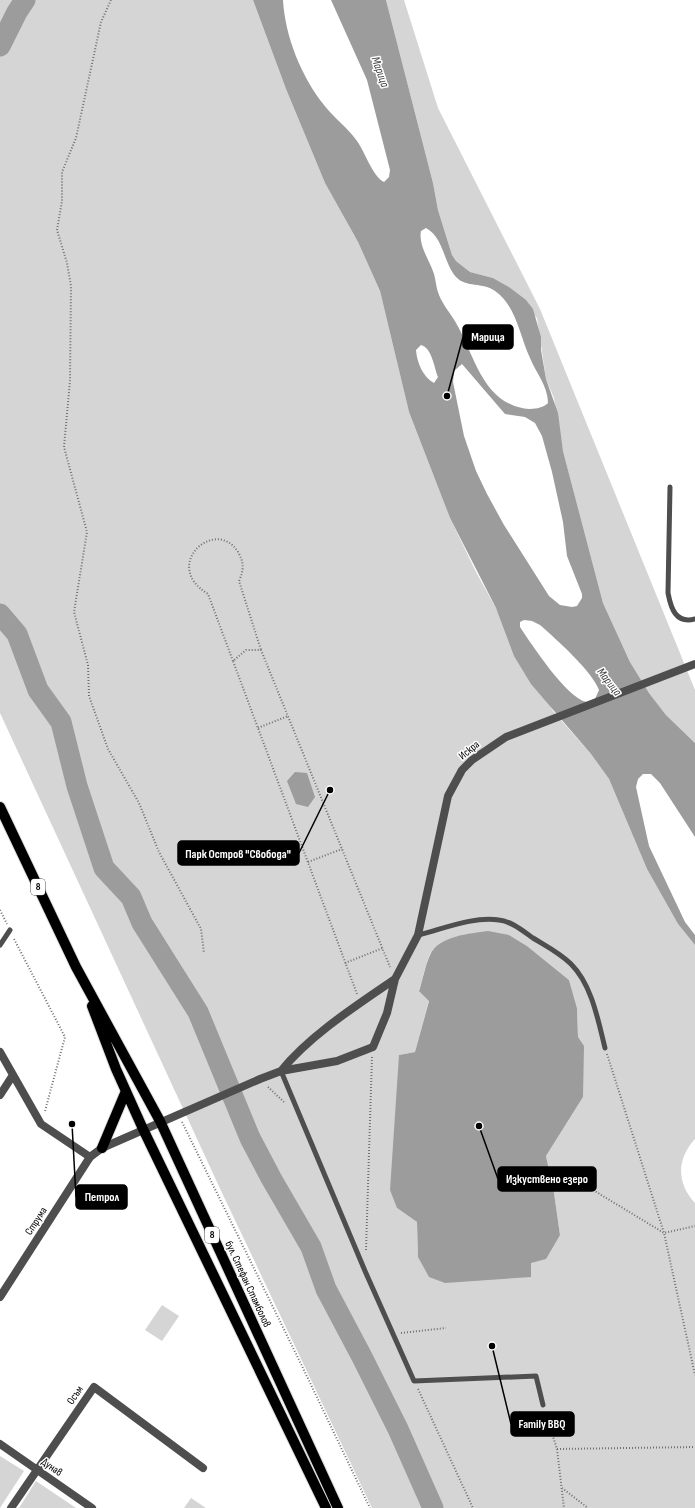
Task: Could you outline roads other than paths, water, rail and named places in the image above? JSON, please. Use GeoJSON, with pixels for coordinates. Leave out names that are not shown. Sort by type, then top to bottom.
{"type":"FeatureCollection","features":[{"type":"Feature","properties":{"kind":"main road","name":"бул. Стефан Стамболов"},"geometry":{"type":"LineString","coordinates":[[0,807],[76,967],[160,1121],[338,1508]]}},
{"type":"Feature","properties":{"kind":"main road","name":"бул. Стефан Стамболов"},"geometry":{"type":"LineString","coordinates":[[76,967],[143,1129],[326,1508]]}},
{"type":"Feature","properties":{"kind":"main road"},"geometry":{"type":"LineString","coordinates":[[102,1148],[126,1091]]}},
{"type":"Feature","properties":{"kind":"street","name":"Искра"},"geometry":{"type":"LineString","coordinates":[[281,1071],[337,1061],[373,1047],[387,1013],[395,980],[418,935],[448,796],[462,770],[472,760],[506,737],[695,664]]}},
{"type":"Feature","properties":{"kind":"street"},"geometry":{"type":"LineString","coordinates":[[0,1052],[3,1054],[13,1075],[42,1124],[90,1157],[102,1148],[160,1121],[281,1071],[294,1055],[360,1003],[395,980]]}},
{"type":"Feature","properties":{"kind":"street"},"geometry":{"type":"LineString","coordinates":[[0,1095],[13,1075]]}},
{"type":"Feature","properties":{"kind":"street","name":"Струма"},"geometry":{"type":"LineString","coordinates":[[0,1297],[90,1157]]}},
{"type":"Feature","properties":{"kind":"street","name":"Осъм"},"geometry":{"type":"LineString","coordinates":[[11,1508],[94,1387],[203,1468]]}},
{"type":"Feature","properties":{"kind":"street","name":"Дунав"},"geometry":{"type":"LineString","coordinates":[[0,1444],[92,1508]]}},
{"type":"Feature","properties":{"kind":"lane"},"geometry":{"type":"LineString","coordinates":[[670,487],[668,593],[671,606],[678,618],[687,621],[695,619]]}},
{"type":"Feature","properties":{"kind":"lane"},"geometry":{"type":"LineString","coordinates":[[418,935],[458,924],[485,920],[499,920],[513,925],[571,964],[583,980],[595,1011],[605,1048]]}},
{"type":"Feature","properties":{"kind":"lane"},"geometry":{"type":"LineString","coordinates":[[0,945],[10,930]]}},
{"type":"Feature","properties":{"kind":"lane"},"geometry":{"type":"LineString","coordinates":[[281,1071],[365,1271],[414,1381],[536,1376],[543,1405]]}},
{"type":"Feature","properties":{"kind":"water"},"geometry":{"type":"Polygon","coordinates":[[[253,0],[283,0],[287,28],[301,69],[324,105],[357,141],[376,175],[384,182],[389,177],[390,170],[367,80],[331,0],[386,0],[433,183],[438,210],[452,255],[456,261],[470,272],[493,278],[509,287],[526,300],[533,309],[541,337],[541,350],[546,379],[558,413],[563,451],[603,603],[630,662],[649,693],[666,715],[695,743],[695,837],[660,783],[651,774],[643,774],[638,779],[636,787],[649,846],[685,922],[695,935],[695,945],[678,924],[647,869],[609,779],[591,754],[531,684],[514,656],[496,608],[450,518],[409,412],[380,291],[358,242],[325,183],[286,89],[253,0]],[[426,228],[421,231],[421,242],[434,274],[439,295],[456,323],[488,386],[497,396],[508,403],[529,409],[543,407],[548,403],[546,391],[532,364],[517,322],[508,304],[502,297],[490,288],[465,283],[456,277],[448,264],[440,244],[432,232],[426,228]],[[421,345],[416,350],[421,369],[434,383],[438,377],[428,350],[421,345]],[[462,364],[454,371],[453,382],[464,436],[476,471],[487,494],[504,525],[549,596],[560,605],[572,607],[577,606],[582,598],[582,594],[567,556],[563,522],[542,436],[535,423],[525,417],[505,414],[462,364]],[[524,620],[520,622],[520,627],[559,681],[578,698],[586,702],[595,699],[599,690],[595,682],[573,656],[540,625],[532,621],[524,620]]]}},
{"type":"Feature","properties":{"kind":"water"},"geometry":{"type":"Polygon","coordinates":[[[295,772],[307,773],[315,797],[308,807],[296,804],[287,781],[295,772]]]}},
{"type":"Feature","properties":{"kind":"water"},"geometry":{"type":"Polygon","coordinates":[[[488,931],[509,935],[527,946],[569,980],[577,1008],[578,1037],[584,1046],[583,1097],[546,1156],[554,1193],[560,1235],[546,1259],[531,1263],[531,1277],[445,1283],[429,1277],[418,1257],[417,1222],[397,1208],[390,1190],[399,1055],[415,1052],[429,1001],[419,991],[428,959],[434,948],[448,939],[488,931]]]}},
{"type":"Feature","properties":{"kind":"waterway"},"geometry":{"type":"LineString","coordinates":[[0,46],[17,12],[25,0]]}},
{"type":"Feature","properties":{"kind":"waterway"},"geometry":{"type":"LineString","coordinates":[[0,614],[17,634],[38,690],[61,722],[77,786],[104,868],[131,897],[142,923],[198,1012],[250,1138],[271,1178],[311,1247],[326,1289],[398,1429],[433,1508]]}},
{"type":"Feature","properties":{"kind":"place","name":"Марица"},"geometry":{"type":"Point","coordinates":[447,396]}},
{"type":"Feature","properties":{"kind":"place","name":"Парк Остров \"Свобода\""},"geometry":{"type":"Point","coordinates":[330,790]}},
{"type":"Feature","properties":{"kind":"place","name":"Петрол"},"geometry":{"type":"Point","coordinates":[72,1124]}},
{"type":"Feature","properties":{"kind":"place","name":"Изкуствено езеро"},"geometry":{"type":"Point","coordinates":[479,1126]}},
{"type":"Feature","properties":{"kind":"place","name":"Family BBQ"},"geometry":{"type":"Point","coordinates":[492,1346]}}]}
